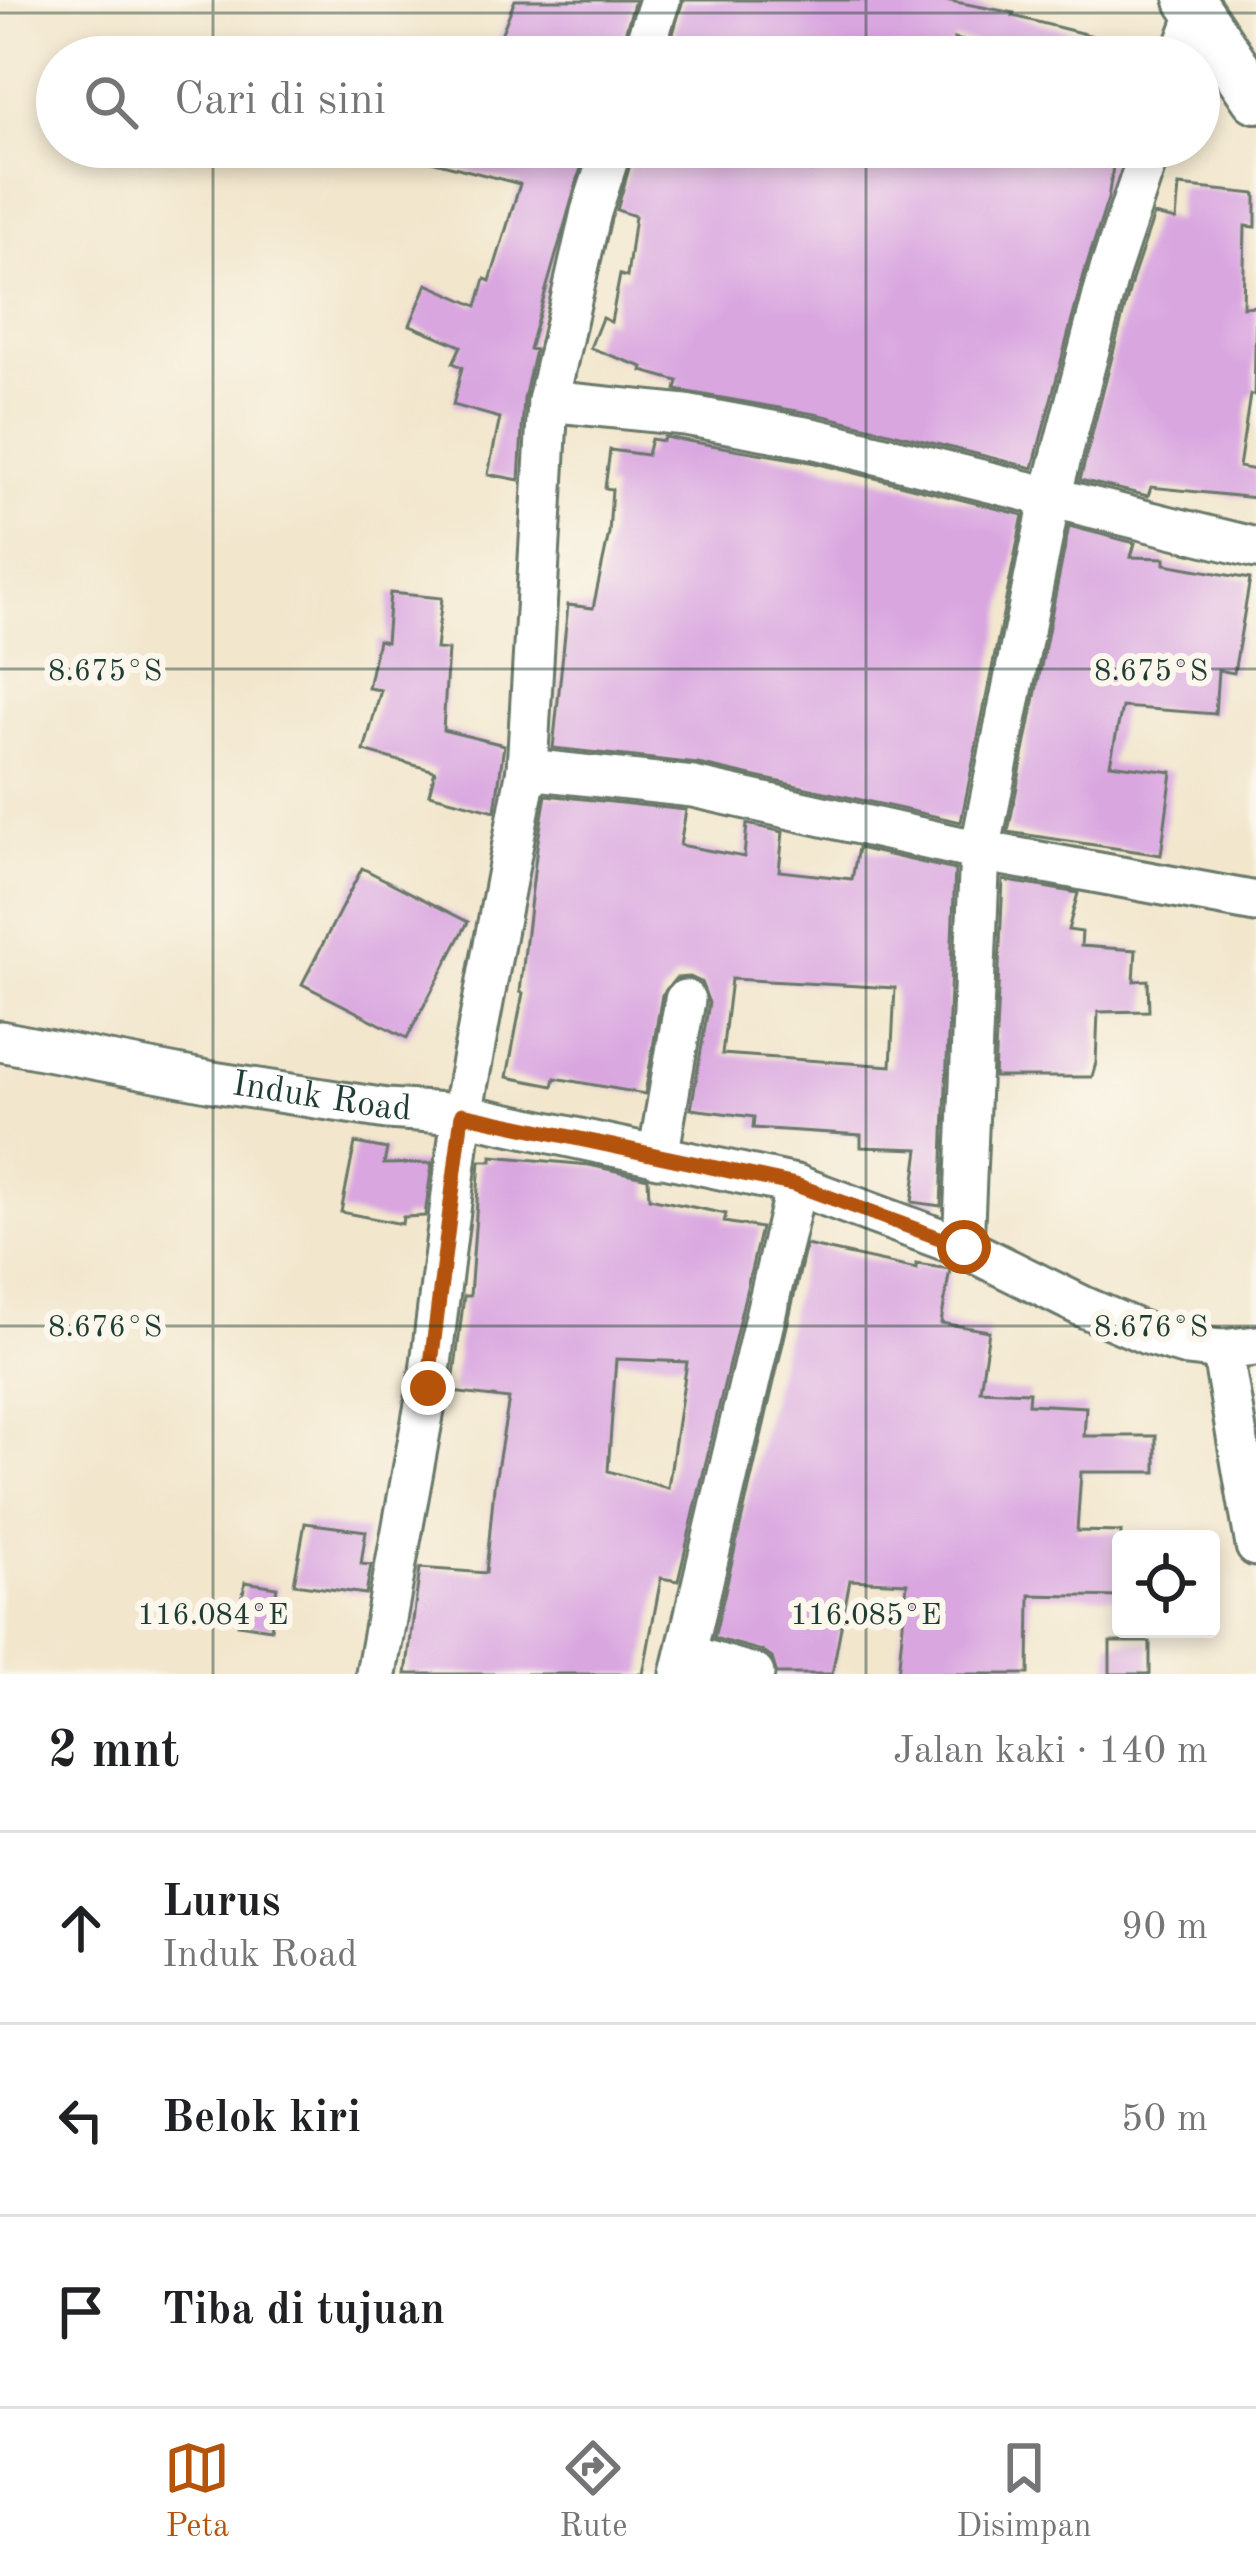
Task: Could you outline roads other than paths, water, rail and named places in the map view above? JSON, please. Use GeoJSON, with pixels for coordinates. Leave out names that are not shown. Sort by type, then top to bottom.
{"type":"FeatureCollection","features":[{"type":"Feature","properties":{"kind":"street"},"geometry":{"type":"LineString","coordinates":[[648,36],[660,0]]}},
{"type":"Feature","properties":{"kind":"street"},"geometry":{"type":"LineString","coordinates":[[1220,56],[1256,98]]}},
{"type":"Feature","properties":{"kind":"street"},"geometry":{"type":"LineString","coordinates":[[376,1674],[428,1388],[462,1114],[527,769],[548,401],[605,168]]}},
{"type":"Feature","properties":{"kind":"street"},"geometry":{"type":"LineString","coordinates":[[964,1247],[980,851],[1050,500],[1109,273],[1144,168]]}},
{"type":"Feature","properties":{"kind":"street"},"geometry":{"type":"LineString","coordinates":[[548,401],[685,415],[817,440],[1256,548]]}},
{"type":"Feature","properties":{"kind":"street"},"geometry":{"type":"LineString","coordinates":[[527,769],[693,787],[980,851],[1256,902]]}},
{"type":"Feature","properties":{"kind":"street"},"geometry":{"type":"LineString","coordinates":[[658,1157],[685,1000]]}},
{"type":"Feature","properties":{"kind":"street","name":"Induk Road"},"geometry":{"type":"LineString","coordinates":[[0,1041],[235,1085],[462,1114],[796,1185],[964,1247],[1147,1334],[1239,1348]]}},
{"type":"Feature","properties":{"kind":"street"},"geometry":{"type":"LineString","coordinates":[[754,1674],[684,1665],[796,1185]]}},
{"type":"Feature","properties":{"kind":"street"},"geometry":{"type":"LineString","coordinates":[[1239,1348],[1256,1546]]}}]}
